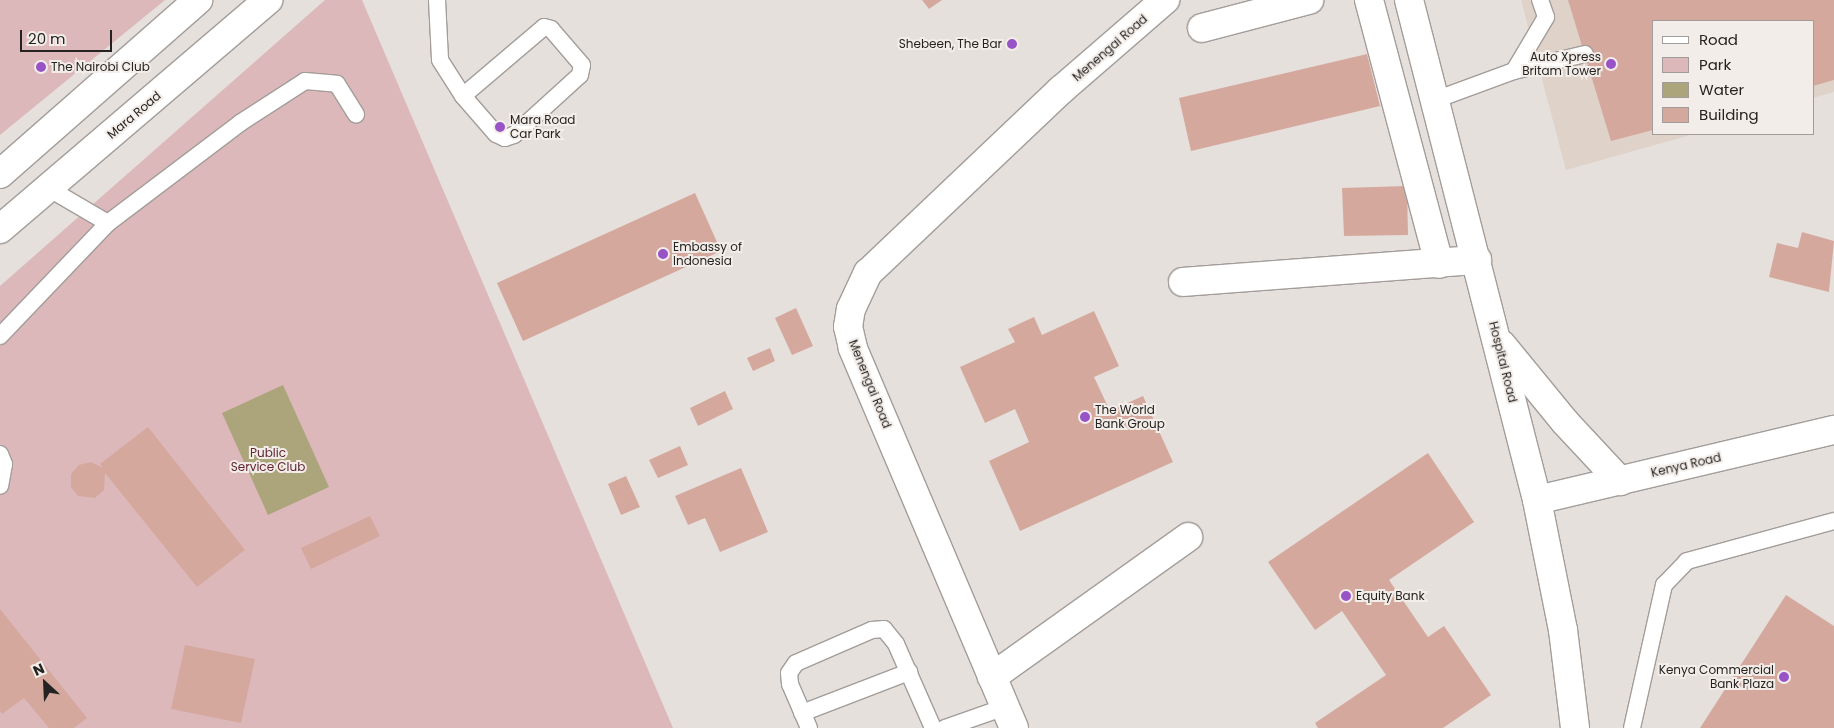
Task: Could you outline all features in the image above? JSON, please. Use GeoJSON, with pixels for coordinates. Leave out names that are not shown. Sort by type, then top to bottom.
{"type":"FeatureCollection","features":[{"type":"Feature","properties":{"kind":"street"},"geometry":{"type":"LineString","coordinates":[[0,174],[198,0]]}},
{"type":"Feature","properties":{"kind":"street","name":"Mara Road"},"geometry":{"type":"LineString","coordinates":[[0,229],[268,0]]}},
{"type":"Feature","properties":{"kind":"street","name":"Menengai Road"},"geometry":{"type":"LineString","coordinates":[[1009,717],[854,348],[848,327],[851,308],[868,273],[1061,90],[1165,0]]}},
{"type":"Feature","properties":{"kind":"street"},"geometry":{"type":"LineString","coordinates":[[1202,28],[1309,0]]}},
{"type":"Feature","properties":{"kind":"street"},"geometry":{"type":"LineString","coordinates":[[1369,0],[1439,264]]}},
{"type":"Feature","properties":{"kind":"street","name":"Hospital Road"},"geometry":{"type":"LineString","coordinates":[[1409,0],[1498,340],[1537,500],[1563,630],[1575,728]]}},
{"type":"Feature","properties":{"kind":"street"},"geometry":{"type":"LineString","coordinates":[[1183,282],[1477,260]]}},
{"type":"Feature","properties":{"kind":"street"},"geometry":{"type":"LineString","coordinates":[[1498,340],[1565,422],[1620,481]]}},
{"type":"Feature","properties":{"kind":"street","name":"Kenya Road"},"geometry":{"type":"LineString","coordinates":[[1537,500],[1834,430]]}},
{"type":"Feature","properties":{"kind":"street"},"geometry":{"type":"LineString","coordinates":[[992,677],[1188,536]]}},
{"type":"Feature","properties":{"kind":"lane"},"geometry":{"type":"LineString","coordinates":[[437,0],[440,60],[463,96],[496,134],[505,138],[514,136],[580,75],[582,65],[551,29],[544,27],[463,96]]}},
{"type":"Feature","properties":{"kind":"lane"},"geometry":{"type":"LineString","coordinates":[[1514,72],[1546,17],[1540,0]]}},
{"type":"Feature","properties":{"kind":"lane"},"geometry":{"type":"LineString","coordinates":[[1435,100],[1514,72],[1584,54]]}},
{"type":"Feature","properties":{"kind":"lane"},"geometry":{"type":"LineString","coordinates":[[0,336],[108,223],[232,129],[305,81],[337,84],[356,114]]}},
{"type":"Feature","properties":{"kind":"lane"},"geometry":{"type":"LineString","coordinates":[[48,188],[108,223]]}},
{"type":"Feature","properties":{"kind":"lane"},"geometry":{"type":"LineString","coordinates":[[0,454],[4,464],[0,486]]}},
{"type":"Feature","properties":{"kind":"lane"},"geometry":{"type":"LineString","coordinates":[[1632,728],[1664,585],[1688,561],[1834,520]]}},
{"type":"Feature","properties":{"kind":"lane"},"geometry":{"type":"LineString","coordinates":[[909,672],[805,721],[790,684],[789,673],[796,663],[872,630],[884,629],[891,634],[909,672],[933,728]]}},
{"type":"Feature","properties":{"kind":"lane"},"geometry":{"type":"LineString","coordinates":[[946,728],[1009,717]]}},
{"type":"Feature","properties":{"kind":"shaded area"},"geometry":{"type":"Polygon","coordinates":[[[1521,0],[1834,0],[1834,92],[1814,98],[1814,20],[1652,20],[1652,135],[1690,135],[1566,170],[1521,0]]]}},
{"type":"Feature","properties":{"kind":"green space","name":"The Nairobi Club"},"geometry":{"type":"Polygon","coordinates":[[[0,0],[165,0],[0,135],[0,0]]]}},
{"type":"Feature","properties":{"kind":"green space","name":"Public Service Club"},"geometry":{"type":"Polygon","coordinates":[[[325,0],[362,0],[673,728],[0,728],[0,286],[325,0]]]}},
{"type":"Feature","properties":{"kind":"water"},"geometry":{"type":"Polygon","coordinates":[[[283,385],[329,487],[268,515],[222,413],[283,385]]]}},
{"type":"Feature","properties":{"kind":"building"},"geometry":{"type":"Polygon","coordinates":[[[922,0],[942,0],[929,9],[922,0]]]}},
{"type":"Feature","properties":{"kind":"building"},"geometry":{"type":"Polygon","coordinates":[[[1568,0],[1834,0],[1834,80],[1814,86],[1814,20],[1652,20],[1652,130],[1611,141],[1568,0]]]}},
{"type":"Feature","properties":{"kind":"building"},"geometry":{"type":"Polygon","coordinates":[[[1367,54],[1380,106],[1191,151],[1179,98],[1367,54]]]}},
{"type":"Feature","properties":{"kind":"building"},"geometry":{"type":"Polygon","coordinates":[[[1407,186],[1408,235],[1344,236],[1342,188],[1407,186]]]}},
{"type":"Feature","properties":{"kind":"building"},"geometry":{"type":"Polygon","coordinates":[[[695,193],[721,251],[523,341],[497,283],[695,193]]]}},
{"type":"Feature","properties":{"kind":"building"},"geometry":{"type":"Polygon","coordinates":[[[1802,232],[1834,241],[1829,292],[1769,277],[1777,243],[1798,248],[1802,232]]]}},
{"type":"Feature","properties":{"kind":"building"},"geometry":{"type":"Polygon","coordinates":[[[796,308],[813,346],[792,355],[775,318],[796,308]]]}},
{"type":"Feature","properties":{"kind":"building","name":"The World Bank Group"},"geometry":{"type":"Polygon","coordinates":[[[1094,311],[1119,366],[1094,377],[1110,411],[1143,396],[1173,462],[1020,531],[989,461],[1029,442],[1015,409],[985,423],[960,367],[1015,342],[1008,329],[1034,317],[1042,335],[1094,311]]]}},
{"type":"Feature","properties":{"kind":"building"},"geometry":{"type":"Polygon","coordinates":[[[770,348],[775,361],[753,371],[747,358],[770,348]]]}},
{"type":"Feature","properties":{"kind":"building"},"geometry":{"type":"Polygon","coordinates":[[[725,391],[733,409],[698,426],[690,408],[725,391]]]}},
{"type":"Feature","properties":{"kind":"building"},"geometry":{"type":"Polygon","coordinates":[[[148,427],[245,550],[197,587],[105,473],[104,490],[95,498],[78,496],[71,487],[71,474],[79,465],[91,462],[103,468],[100,464],[148,427]]]}},
{"type":"Feature","properties":{"kind":"building"},"geometry":{"type":"Polygon","coordinates":[[[680,446],[688,465],[658,478],[649,460],[680,446]]]}},
{"type":"Feature","properties":{"kind":"building","name":"Equity Bank"},"geometry":{"type":"Polygon","coordinates":[[[1428,453],[1474,522],[1389,580],[1428,637],[1444,626],[1491,695],[1443,728],[1318,728],[1315,723],[1386,675],[1342,611],[1315,630],[1268,562],[1428,453]]]}},
{"type":"Feature","properties":{"kind":"building"},"geometry":{"type":"Polygon","coordinates":[[[741,468],[768,532],[720,552],[705,518],[688,525],[675,496],[741,468]]]}},
{"type":"Feature","properties":{"kind":"building"},"geometry":{"type":"Polygon","coordinates":[[[626,476],[640,507],[621,515],[608,484],[626,476]]]}},
{"type":"Feature","properties":{"kind":"building"},"geometry":{"type":"Polygon","coordinates":[[[370,516],[380,536],[311,569],[301,548],[370,516]]]}},
{"type":"Feature","properties":{"kind":"building","name":"Kenya Commercial Bank Plaza"},"geometry":{"type":"Polygon","coordinates":[[[1786,595],[1834,626],[1834,728],[1700,728],[1786,595]]]}},
{"type":"Feature","properties":{"kind":"building"},"geometry":{"type":"Polygon","coordinates":[[[0,609],[87,718],[74,728],[49,728],[24,698],[2,714],[0,711],[0,609]]]}},
{"type":"Feature","properties":{"kind":"building"},"geometry":{"type":"Polygon","coordinates":[[[185,645],[255,659],[241,723],[171,709],[185,645]]]}},
{"type":"Feature","properties":{"kind":"place","name":"Shebeen, The Bar"},"geometry":{"type":"Point","coordinates":[1012,44]}},
{"type":"Feature","properties":{"kind":"place","name":"Auto Xpress Britam Tower"},"geometry":{"type":"Point","coordinates":[1611,64]}},
{"type":"Feature","properties":{"kind":"place","name":"The Nairobi Club"},"geometry":{"type":"Point","coordinates":[41,67]}},
{"type":"Feature","properties":{"kind":"place","name":"Mara Road Car Park"},"geometry":{"type":"Point","coordinates":[500,127]}},
{"type":"Feature","properties":{"kind":"place","name":"Embassy of Indonesia"},"geometry":{"type":"Point","coordinates":[663,254]}},
{"type":"Feature","properties":{"kind":"place","name":"The World Bank Group"},"geometry":{"type":"Point","coordinates":[1085,417]}},
{"type":"Feature","properties":{"kind":"place","name":"Equity Bank"},"geometry":{"type":"Point","coordinates":[1346,596]}},
{"type":"Feature","properties":{"kind":"place","name":"Kenya Commercial Bank Plaza"},"geometry":{"type":"Point","coordinates":[1784,677]}}]}
